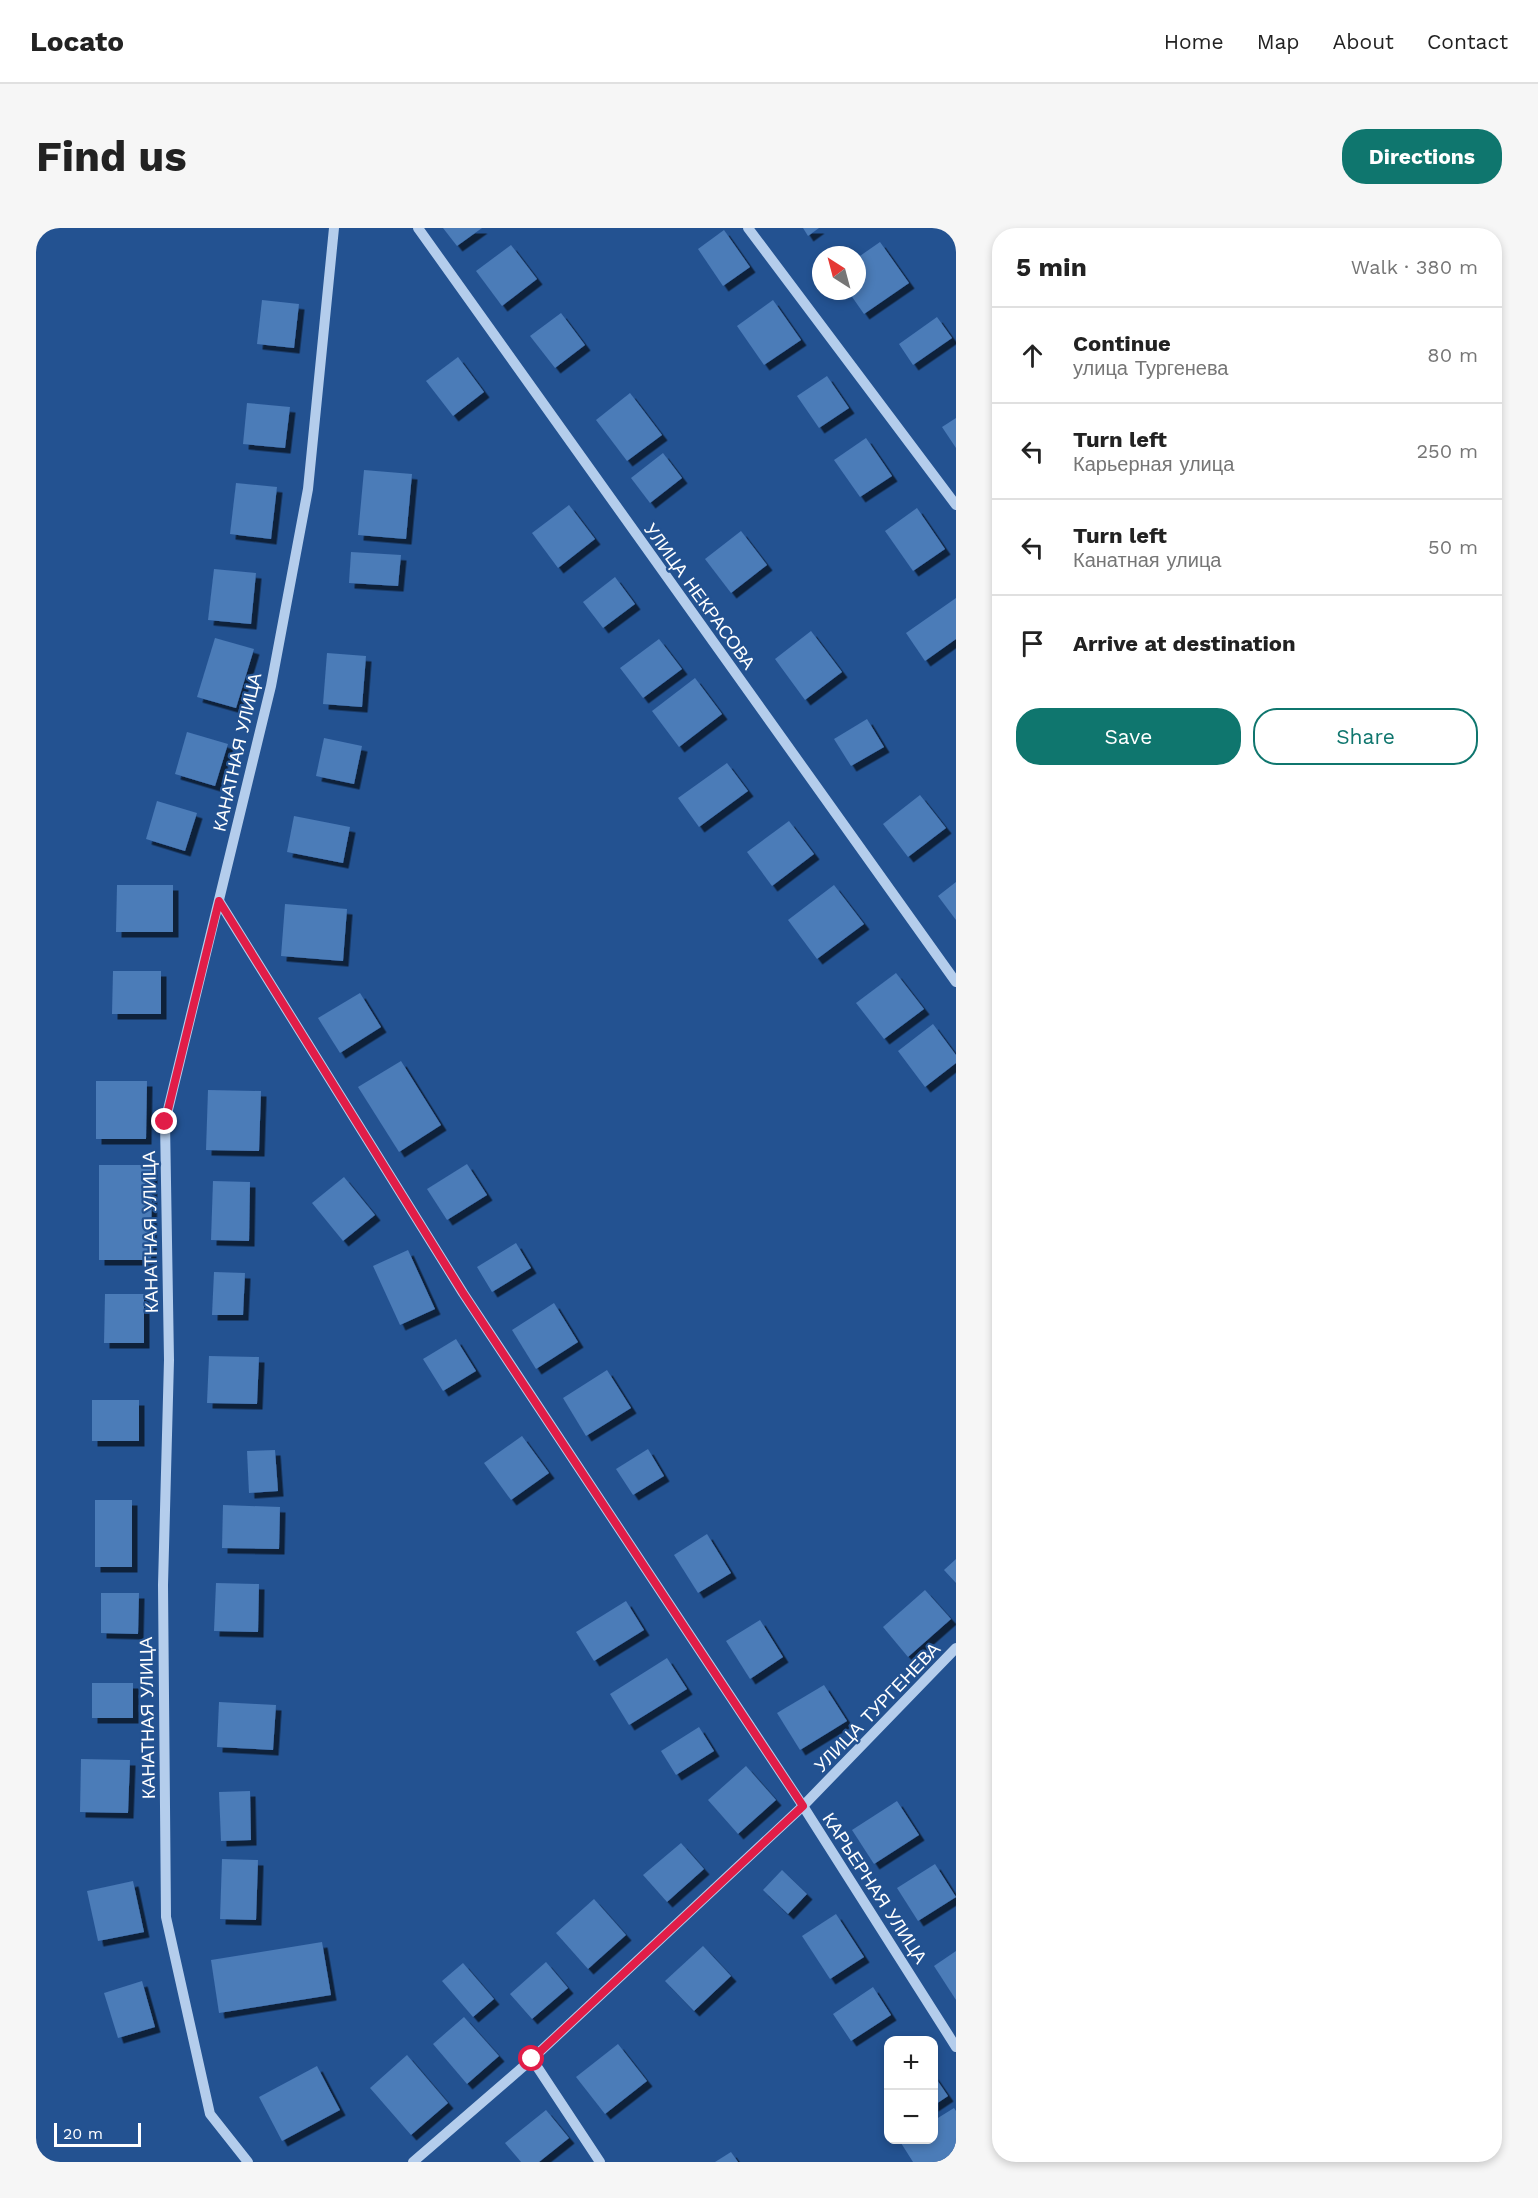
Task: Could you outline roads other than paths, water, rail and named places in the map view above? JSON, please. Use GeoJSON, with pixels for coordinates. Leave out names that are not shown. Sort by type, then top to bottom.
{"type":"FeatureCollection","features":[{"type":"Feature","properties":{"kind":"street","name":"КАНАТНАЯ УЛИЦА"},"geometry":{"type":"LineString","coordinates":[[248,2162],[210,2114],[166,1917],[163,1585],[169,1360],[165,1122],[271,686],[309,489],[334,228]]}},
{"type":"Feature","properties":{"kind":"street","name":"УЛИЦА НЕКРАСОВА"},"geometry":{"type":"LineString","coordinates":[[418,228],[956,982]]}},
{"type":"Feature","properties":{"kind":"street"},"geometry":{"type":"LineString","coordinates":[[748,228],[956,505]]}},
{"type":"Feature","properties":{"kind":"street","name":"КАРЬЕРНАЯ УЛИЦА"},"geometry":{"type":"LineString","coordinates":[[219,901],[463,1293],[803,1806],[956,2047]]}},
{"type":"Feature","properties":{"kind":"street","name":"УЛИЦА ТУРГЕНЕВА"},"geometry":{"type":"LineString","coordinates":[[413,2162],[532,2059],[803,1806],[956,1648]]}},
{"type":"Feature","properties":{"kind":"street"},"geometry":{"type":"LineString","coordinates":[[532,2059],[600,2162]]}}]}
